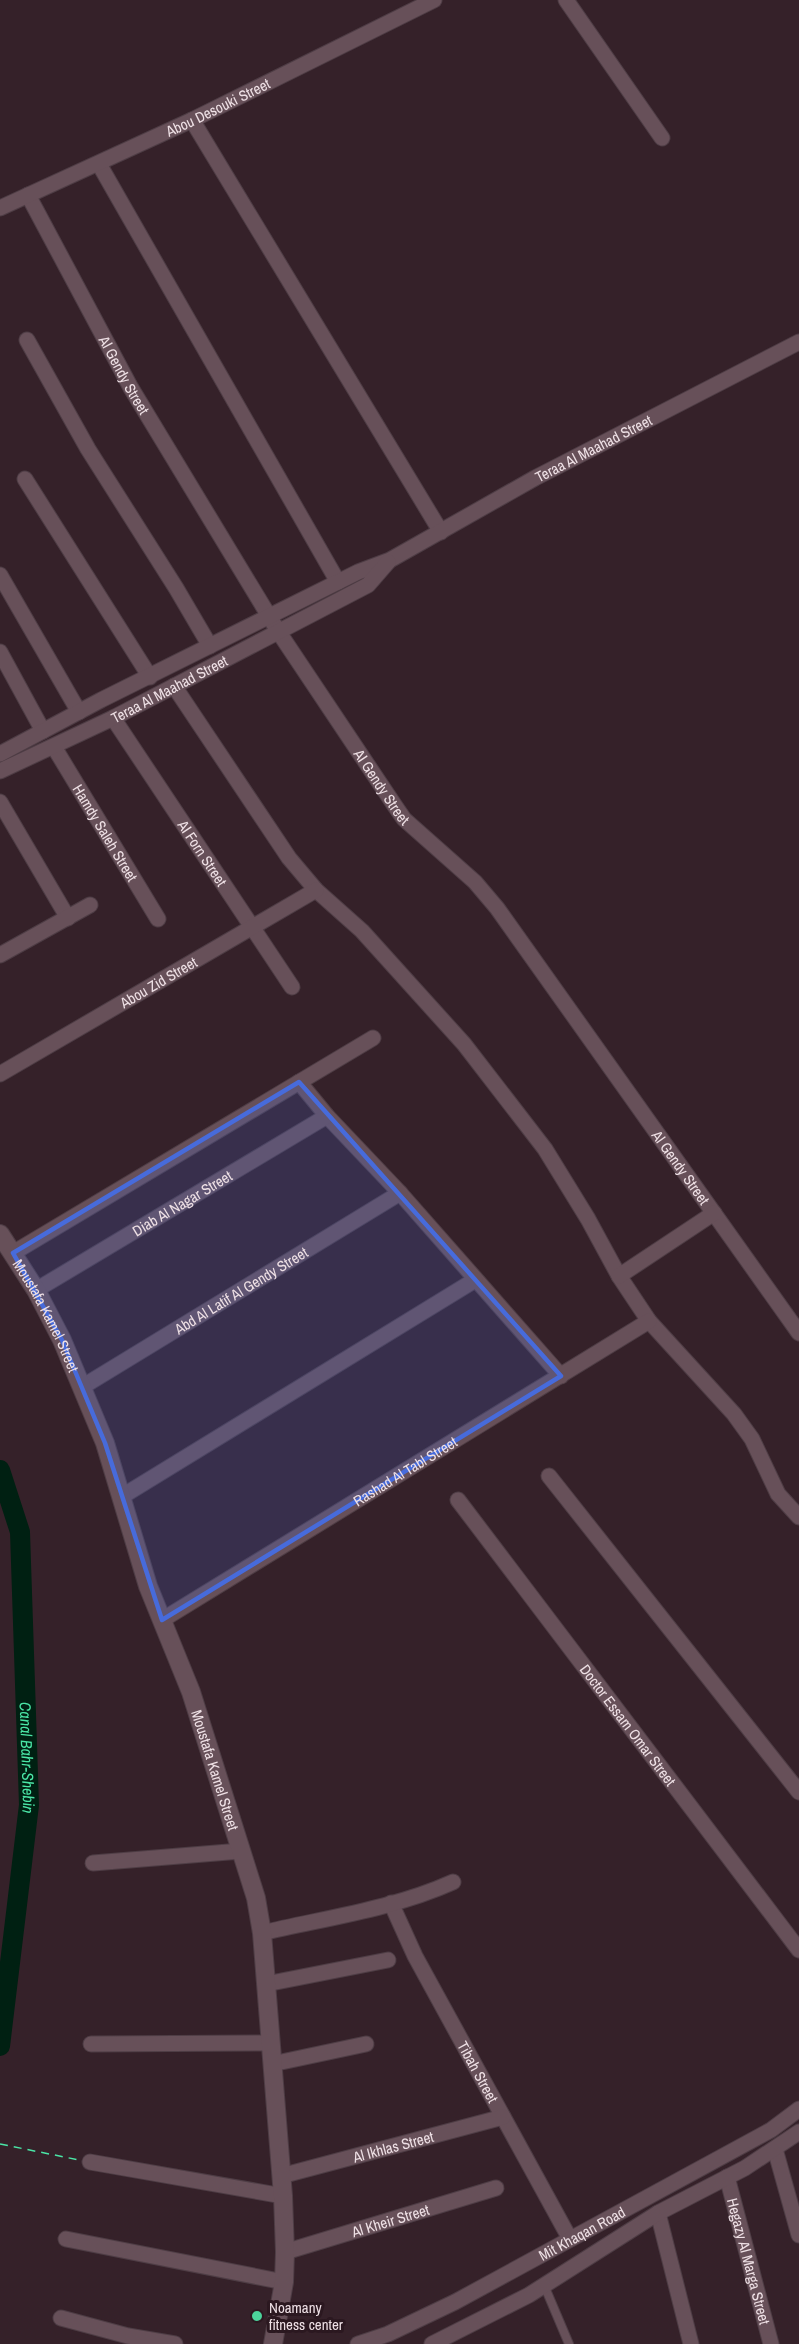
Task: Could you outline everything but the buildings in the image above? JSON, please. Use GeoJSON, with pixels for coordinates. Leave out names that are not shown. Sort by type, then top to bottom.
{"type":"FeatureCollection","features":[{"type":"Feature","properties":{"kind":"main road","name":"Moustafa Kamel Street"},"geometry":{"type":"LineString","coordinates":[[0,1234],[36,1290],[62,1340],[105,1443],[148,1586],[191,1692],[256,1898],[262,1933],[283,2196],[284,2282],[273,2344]]}},
{"type":"Feature","properties":{"kind":"street"},"geometry":{"type":"LineString","coordinates":[[566,0],[662,138]]}},
{"type":"Feature","properties":{"kind":"street","name":"Abou Desouki Street"},"geometry":{"type":"LineString","coordinates":[[0,208],[192,120],[427,2]]}},
{"type":"Feature","properties":{"kind":"street"},"geometry":{"type":"LineString","coordinates":[[192,120],[441,532]]}},
{"type":"Feature","properties":{"kind":"street"},"geometry":{"type":"LineString","coordinates":[[99,164],[338,582]]}},
{"type":"Feature","properties":{"kind":"street","name":"Al Gendy Street"},"geometry":{"type":"LineString","coordinates":[[28,195],[131,388],[278,631],[404,819],[475,882],[497,908],[799,1334]]}},
{"type":"Feature","properties":{"kind":"street"},"geometry":{"type":"LineString","coordinates":[[27,340],[94,458],[210,646]]}},
{"type":"Feature","properties":{"kind":"street","name":"Teraa Al Maahad Street"},"geometry":{"type":"LineString","coordinates":[[0,754],[269,616],[358,572],[390,560],[535,478],[799,342]]}},
{"type":"Feature","properties":{"kind":"street"},"geometry":{"type":"LineString","coordinates":[[26,479],[150,676]]}},
{"type":"Feature","properties":{"kind":"street","name":"Teraa Al Maahad Street"},"geometry":{"type":"LineString","coordinates":[[0,771],[137,706],[368,585],[390,560]]}},
{"type":"Feature","properties":{"kind":"street"},"geometry":{"type":"LineString","coordinates":[[0,576],[79,712]]}},
{"type":"Feature","properties":{"kind":"street"},"geometry":{"type":"LineString","coordinates":[[0,652],[43,731]]}},
{"type":"Feature","properties":{"kind":"street"},"geometry":{"type":"LineString","coordinates":[[174,686],[289,858],[316,890],[370,940],[464,1044],[545,1149],[567,1183],[619,1276],[649,1321],[735,1414],[752,1439],[778,1494],[799,1516]]}},
{"type":"Feature","properties":{"kind":"street"},"geometry":{"type":"LineString","coordinates":[[124,689],[137,706]]}},
{"type":"Feature","properties":{"kind":"street","name":"Al Forn Street"},"geometry":{"type":"LineString","coordinates":[[113,718],[292,987]]}},
{"type":"Feature","properties":{"kind":"street","name":"Hamdy Saleh Street"},"geometry":{"type":"LineString","coordinates":[[54,747],[158,919]]}},
{"type":"Feature","properties":{"kind":"street"},"geometry":{"type":"LineString","coordinates":[[0,802],[68,918]]}},
{"type":"Feature","properties":{"kind":"street","name":"Abou Zid Street"},"geometry":{"type":"LineString","coordinates":[[0,1074],[316,890]]}},
{"type":"Feature","properties":{"kind":"street"},"geometry":{"type":"LineString","coordinates":[[0,955],[90,905]]}},
{"type":"Feature","properties":{"kind":"street"},"geometry":{"type":"LineString","coordinates":[[13,1253],[373,1038]]}},
{"type":"Feature","properties":{"kind":"street"},"geometry":{"type":"LineString","coordinates":[[299,1082],[561,1376]]}},
{"type":"Feature","properties":{"kind":"street","name":"Diab Al Nagar Street"},"geometry":{"type":"LineString","coordinates":[[36,1290],[327,1116]]}},
{"type":"Feature","properties":{"kind":"street","name":"Abd Al Latif Al Gendy Street"},"geometry":{"type":"LineString","coordinates":[[82,1387],[400,1193]]}},
{"type":"Feature","properties":{"kind":"street"},"geometry":{"type":"LineString","coordinates":[[619,1276],[714,1213]]}},
{"type":"Feature","properties":{"kind":"street"},"geometry":{"type":"LineString","coordinates":[[121,1497],[475,1280]]}},
{"type":"Feature","properties":{"kind":"street","name":"Rashad Al Tabl Street"},"geometry":{"type":"LineString","coordinates":[[162,1620],[649,1321]]}},
{"type":"Feature","properties":{"kind":"street"},"geometry":{"type":"LineString","coordinates":[[549,1476],[799,1792]]}},
{"type":"Feature","properties":{"kind":"street","name":"Doctor Essam Omar Street"},"geometry":{"type":"LineString","coordinates":[[458,1500],[799,1950]]}},
{"type":"Feature","properties":{"kind":"street"},"geometry":{"type":"LineString","coordinates":[[93,1863],[242,1851]]}},
{"type":"Feature","properties":{"kind":"street"},"geometry":{"type":"LineString","coordinates":[[262,1933],[420,1896],[453,1882]]}},
{"type":"Feature","properties":{"kind":"street","name":"Tibah Street"},"geometry":{"type":"LineString","coordinates":[[391,1903],[415,1956],[570,2239]]}},
{"type":"Feature","properties":{"kind":"street"},"geometry":{"type":"LineString","coordinates":[[266,1984],[388,1960]]}},
{"type":"Feature","properties":{"kind":"street"},"geometry":{"type":"LineString","coordinates":[[91,2044],[270,2043]]}},
{"type":"Feature","properties":{"kind":"street"},"geometry":{"type":"LineString","coordinates":[[272,2064],[366,2044]]}},
{"type":"Feature","properties":{"kind":"street","name":"Mit Khaqan Road"},"geometry":{"type":"LineString","coordinates":[[358,2344],[387,2334],[454,2302],[771,2130],[799,2109]]}},
{"type":"Feature","properties":{"kind":"street","name":"Al Ikhlas Street"},"geometry":{"type":"LineString","coordinates":[[281,2176],[503,2117]]}},
{"type":"Feature","properties":{"kind":"street","name":"Mit Khaqan Road"},"geometry":{"type":"LineString","coordinates":[[432,2344],[544,2285],[658,2212],[727,2177],[776,2149],[799,2132]]}},
{"type":"Feature","properties":{"kind":"street"},"geometry":{"type":"LineString","coordinates":[[776,2149],[799,2235]]}},
{"type":"Feature","properties":{"kind":"street"},"geometry":{"type":"LineString","coordinates":[[90,2162],[283,2196]]}},
{"type":"Feature","properties":{"kind":"street","name":"Hegazy Al Marga Street"},"geometry":{"type":"LineString","coordinates":[[727,2177],[771,2344]]}},
{"type":"Feature","properties":{"kind":"street","name":"Al Kheir Street"},"geometry":{"type":"LineString","coordinates":[[285,2252],[495,2188]]}},
{"type":"Feature","properties":{"kind":"street"},"geometry":{"type":"LineString","coordinates":[[658,2212],[692,2344]]}},
{"type":"Feature","properties":{"kind":"street"},"geometry":{"type":"LineString","coordinates":[[66,2239],[284,2282]]}},
{"type":"Feature","properties":{"kind":"street"},"geometry":{"type":"LineString","coordinates":[[61,2318],[128,2336],[175,2344]]}},
{"type":"Feature","properties":{"kind":"lane"},"geometry":{"type":"LineString","coordinates":[[544,2285],[569,2344]]}},
{"type":"Feature","properties":{"kind":"highlighted area"},"geometry":{"type":"Polygon","coordinates":[[[299,1082],[561,1376],[162,1620],[105,1443],[62,1340],[13,1253],[299,1082]]]}},
{"type":"Feature","properties":{"kind":"waterway","name":"Canal Bahr-Shebin"},"geometry":{"type":"LineString","coordinates":[[0,1470],[20,1532],[29,1805],[0,2046]]}},
{"type":"Feature","properties":{"kind":"ferry route"},"geometry":{"type":"LineString","coordinates":[[0,2144],[84,2161]]}},
{"type":"Feature","properties":{"kind":"place","name":"Noamany fitness center"},"geometry":{"type":"Point","coordinates":[257,2316]}}]}
